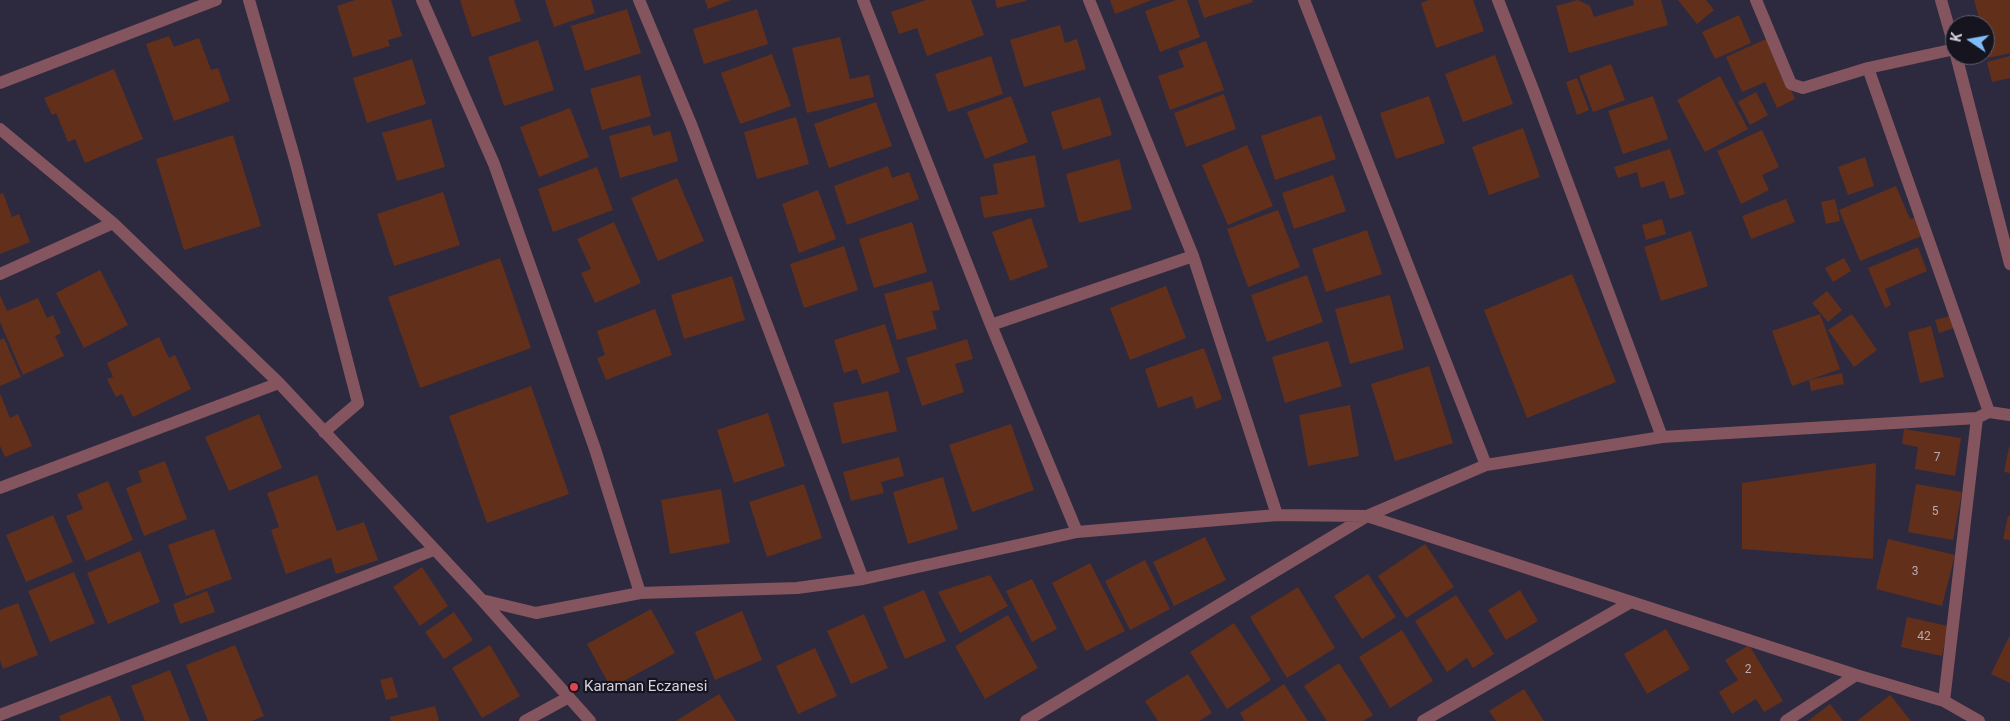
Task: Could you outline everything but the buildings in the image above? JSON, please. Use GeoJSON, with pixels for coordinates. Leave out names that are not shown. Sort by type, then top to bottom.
{"type":"FeatureCollection","features":[{"type":"Feature","properties":{"kind":"street"},"geometry":{"type":"LineString","coordinates":[[0,83],[216,0]]}},
{"type":"Feature","properties":{"kind":"street"},"geometry":{"type":"LineString","coordinates":[[249,0],[295,160],[358,403],[324,432]]}},
{"type":"Feature","properties":{"kind":"street"},"geometry":{"type":"LineString","coordinates":[[422,0],[494,164],[595,450],[640,593]]}},
{"type":"Feature","properties":{"kind":"street"},"geometry":{"type":"LineString","coordinates":[[639,0],[691,124],[863,579]]}},
{"type":"Feature","properties":{"kind":"street"},"geometry":{"type":"LineString","coordinates":[[863,0],[991,324],[1077,532]]}},
{"type":"Feature","properties":{"kind":"street"},"geometry":{"type":"LineString","coordinates":[[1089,0],[1193,256],[1277,515]]}},
{"type":"Feature","properties":{"kind":"street"},"geometry":{"type":"LineString","coordinates":[[1304,0],[1486,465]]}},
{"type":"Feature","properties":{"kind":"street"},"geometry":{"type":"LineString","coordinates":[[1498,0],[1662,437]]}},
{"type":"Feature","properties":{"kind":"street"},"geometry":{"type":"LineString","coordinates":[[1756,0],[1791,84],[1803,88],[1868,68],[1945,51]]}},
{"type":"Feature","properties":{"kind":"street"},"geometry":{"type":"LineString","coordinates":[[1941,0],[1945,15]]}},
{"type":"Feature","properties":{"kind":"street"},"geometry":{"type":"LineString","coordinates":[[1959,65],[2010,264]]}},
{"type":"Feature","properties":{"kind":"street"},"geometry":{"type":"LineString","coordinates":[[1868,68],[1989,412]]}},
{"type":"Feature","properties":{"kind":"street"},"geometry":{"type":"LineString","coordinates":[[0,129],[113,223],[279,383],[482,600],[590,721]]}},
{"type":"Feature","properties":{"kind":"street"},"geometry":{"type":"LineString","coordinates":[[0,274],[113,223]]}},
{"type":"Feature","properties":{"kind":"street"},"geometry":{"type":"LineString","coordinates":[[991,324],[1193,256]]}},
{"type":"Feature","properties":{"kind":"street"},"geometry":{"type":"LineString","coordinates":[[0,488],[279,383]]}},
{"type":"Feature","properties":{"kind":"street"},"geometry":{"type":"LineString","coordinates":[[1026,721],[1367,516],[1486,465],[1662,437],[1977,418],[1989,412],[2010,415]]}},
{"type":"Feature","properties":{"kind":"street"},"geometry":{"type":"LineString","coordinates":[[1944,701],[1977,418]]}},
{"type":"Feature","properties":{"kind":"street"},"geometry":{"type":"LineString","coordinates":[[482,600],[536,614],[640,593],[797,588],[863,579],[1077,532],[1277,515],[1367,516],[1856,675],[1944,701],[1978,721]]}},
{"type":"Feature","properties":{"kind":"street"},"geometry":{"type":"LineString","coordinates":[[0,715],[434,550]]}},
{"type":"Feature","properties":{"kind":"street"},"geometry":{"type":"LineString","coordinates":[[1423,721],[1631,602]]}},
{"type":"Feature","properties":{"kind":"street"},"geometry":{"type":"LineString","coordinates":[[1786,721],[1856,675]]}},
{"type":"Feature","properties":{"kind":"street"},"geometry":{"type":"LineString","coordinates":[[525,721],[569,697]]}},
{"type":"Feature","properties":{"kind":"place","name":"Karaman Eczanesi"},"geometry":{"type":"Point","coordinates":[574,687]}}]}
